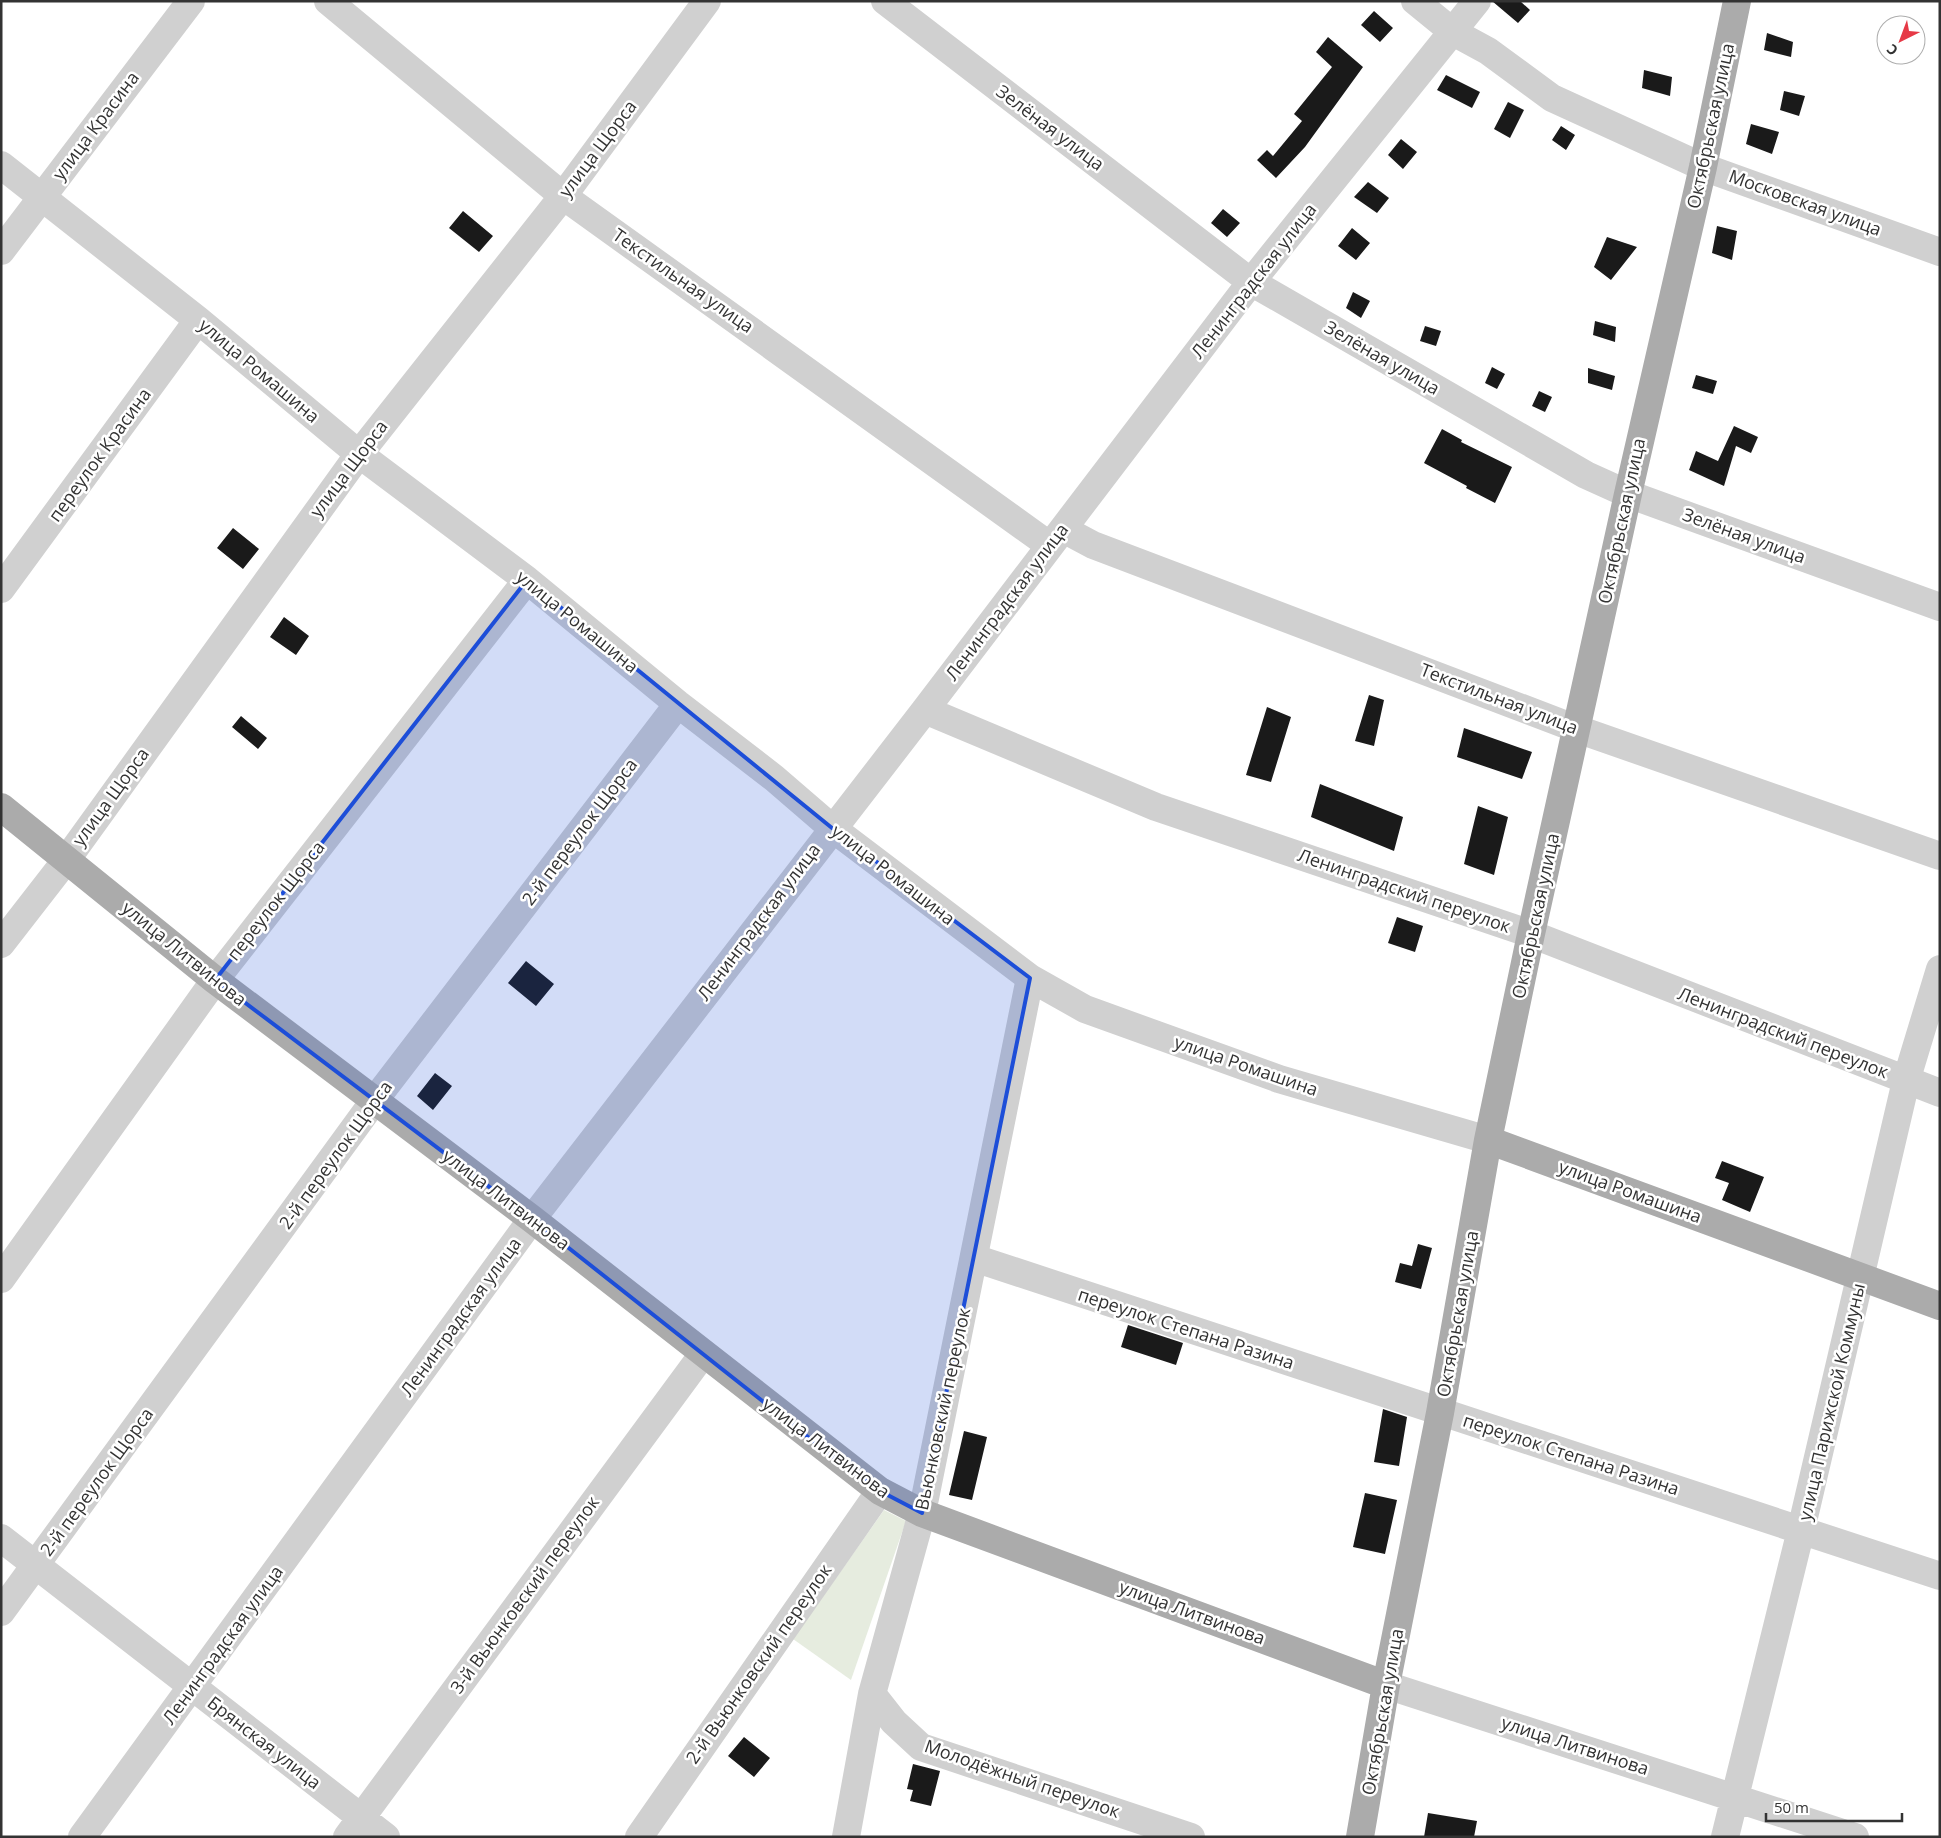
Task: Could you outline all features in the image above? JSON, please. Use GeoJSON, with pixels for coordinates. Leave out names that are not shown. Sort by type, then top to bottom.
{"type":"FeatureCollection","features":[{"type":"Feature","properties":{"kind":"main road","name":"Октябрьская улица"},"geometry":{"type":"LineString","coordinates":[[1360,1837],[1386,1685],[1440,1413],[1488,1140],[1531,934],[1628,494],[1703,167],[1737,1]]}},
{"type":"Feature","properties":{"kind":"main road","name":"улица Литвинова"},"geometry":{"type":"LineString","coordinates":[[1,806],[215,980],[532,1219],[880,1491],[922,1513],[1386,1685]]}},
{"type":"Feature","properties":{"kind":"main road","name":"улица Ромашина"},"geometry":{"type":"LineString","coordinates":[[1488,1140],[1940,1306]]}},
{"type":"Feature","properties":{"kind":"street","name":"улица Красина"},"geometry":{"type":"LineString","coordinates":[[1,251],[192,1]]}},
{"type":"Feature","properties":{"kind":"street","name":"Текстильная улица"},"geometry":{"type":"LineString","coordinates":[[328,1],[563,196],[1056,537],[1093,545],[1577,729],[1940,856]]}},
{"type":"Feature","properties":{"kind":"street","name":"улица Щорса"},"geometry":{"type":"LineString","coordinates":[[1,944],[67,859],[359,454],[563,196],[707,1]]}},
{"type":"Feature","properties":{"kind":"street","name":"Зелёная улица"},"geometry":{"type":"LineString","coordinates":[[885,1],[1251,282],[1586,475],[1628,494],[1940,607]]}},
{"type":"Feature","properties":{"kind":"street","name":"Московская улица"},"geometry":{"type":"LineString","coordinates":[[1415,1],[1454,32],[1488,51],[1552,98],[1703,167],[1940,252]]}},
{"type":"Feature","properties":{"kind":"street","name":"Ленинградская улица"},"geometry":{"type":"LineString","coordinates":[[82,1837],[532,1219],[925,710],[1251,282],[1454,32],[1477,1]]}},
{"type":"Feature","properties":{"kind":"street","name":"улица Ромашина"},"geometry":{"type":"LineString","coordinates":[[1,165],[198,320],[359,454],[527,580],[678,704],[774,778],[832,828],[1030,978],[1085,1009],[1279,1079],[1488,1140]]}},
{"type":"Feature","properties":{"kind":"street","name":"переулок Красина"},"geometry":{"type":"LineString","coordinates":[[1,589],[198,320]]}},
{"type":"Feature","properties":{"kind":"street","name":"переулок Щорса"},"geometry":{"type":"LineString","coordinates":[[1,1279],[215,980],[527,580]]}},
{"type":"Feature","properties":{"kind":"street","name":"2-й переулок Щорса"},"geometry":{"type":"LineString","coordinates":[[1,1612],[374,1101],[678,704]]}},
{"type":"Feature","properties":{"kind":"street","name":"Ленинградский переулок"},"geometry":{"type":"LineString","coordinates":[[925,710],[1156,807],[1531,934],[1940,1094]]}},
{"type":"Feature","properties":{"kind":"street","name":"улица Парижской Коммуны"},"geometry":{"type":"LineString","coordinates":[[1725,1837],[1801,1530],[1906,1081],[1940,969]]}},
{"type":"Feature","properties":{"kind":"street","name":"Вьюнковский переулок"},"geometry":{"type":"LineString","coordinates":[[846,1837],[872,1694],[922,1513],[1030,978]]}},
{"type":"Feature","properties":{"kind":"street","name":"переулок Степана Разина"},"geometry":{"type":"LineString","coordinates":[[974,1258],[1440,1413],[1940,1576]]}},
{"type":"Feature","properties":{"kind":"street","name":"3-й Вьюнковский переулок"},"geometry":{"type":"LineString","coordinates":[[354,1827],[703,1354]]}},
{"type":"Feature","properties":{"kind":"street","name":"2-й Вьюнковский переулок"},"geometry":{"type":"LineString","coordinates":[[638,1837],[880,1491]]}},
{"type":"Feature","properties":{"kind":"street","name":"Брянская улица"},"geometry":{"type":"LineString","coordinates":[[1,1538],[192,1687],[354,1827],[386,1837]]}},
{"type":"Feature","properties":{"kind":"street","name":"улица Литвинова"},"geometry":{"type":"LineString","coordinates":[[1386,1685],[1855,1837]]}},
{"type":"Feature","properties":{"kind":"street","name":"Молодёжный переулок"},"geometry":{"type":"LineString","coordinates":[[872,1694],[894,1722],[921,1747],[1191,1837]]}},
{"type":"Feature","properties":{"kind":"highlighted area"},"geometry":{"type":"Polygon","coordinates":[[[527,580],[832,828],[1030,978],[922,1513],[880,1491],[832,1456],[532,1219],[215,980],[527,580]]]}},
{"type":"Feature","properties":{"kind":"shaded area"},"geometry":{"type":"Polygon","coordinates":[[[884,1510],[906,1521],[851,1680],[793,1639],[884,1510]]]}},
{"type":"Feature","properties":{"kind":"building"},"geometry":{"type":"Polygon","coordinates":[[[1492,1],[1520,1],[1530,10],[1518,23],[1492,1]]]}},
{"type":"Feature","properties":{"kind":"building"},"geometry":{"type":"Polygon","coordinates":[[[1374,11],[1393,28],[1380,42],[1361,25],[1374,11]]]}},
{"type":"Feature","properties":{"kind":"building"},"geometry":{"type":"Polygon","coordinates":[[[1767,33],[1793,42],[1791,57],[1764,50],[1767,33]]]}},
{"type":"Feature","properties":{"kind":"building"},"geometry":{"type":"Polygon","coordinates":[[[1328,37],[1363,67],[1305,147],[1276,178],[1257,160],[1267,150],[1273,156],[1302,121],[1294,114],[1332,67],[1316,52],[1328,37]]]}},
{"type":"Feature","properties":{"kind":"building"},"geometry":{"type":"Polygon","coordinates":[[[1644,70],[1672,77],[1670,96],[1642,88],[1644,70]]]}},
{"type":"Feature","properties":{"kind":"building"},"geometry":{"type":"Polygon","coordinates":[[[1446,75],[1480,92],[1472,108],[1437,90],[1446,75]]]}},
{"type":"Feature","properties":{"kind":"building"},"geometry":{"type":"Polygon","coordinates":[[[1784,91],[1805,96],[1799,116],[1780,110],[1784,91]]]}},
{"type":"Feature","properties":{"kind":"building"},"geometry":{"type":"Polygon","coordinates":[[[1508,102],[1524,110],[1510,138],[1494,129],[1508,102]]]}},
{"type":"Feature","properties":{"kind":"building"},"geometry":{"type":"Polygon","coordinates":[[[1751,124],[1779,132],[1772,154],[1746,144],[1751,124]]]}},
{"type":"Feature","properties":{"kind":"building"},"geometry":{"type":"Polygon","coordinates":[[[1561,126],[1575,135],[1566,150],[1552,140],[1561,126]]]}},
{"type":"Feature","properties":{"kind":"building"},"geometry":{"type":"Polygon","coordinates":[[[1401,139],[1417,152],[1403,169],[1388,155],[1401,139]]]}},
{"type":"Feature","properties":{"kind":"building"},"geometry":{"type":"Polygon","coordinates":[[[1368,182],[1389,198],[1377,213],[1354,197],[1368,182]]]}},
{"type":"Feature","properties":{"kind":"building"},"geometry":{"type":"Polygon","coordinates":[[[1223,209],[1240,223],[1227,237],[1211,223],[1223,209]]]}},
{"type":"Feature","properties":{"kind":"building"},"geometry":{"type":"Polygon","coordinates":[[[463,211],[493,236],[479,252],[449,228],[463,211]]]}},
{"type":"Feature","properties":{"kind":"building"},"geometry":{"type":"Polygon","coordinates":[[[1717,226],[1737,231],[1732,260],[1712,253],[1717,226]]]}},
{"type":"Feature","properties":{"kind":"building"},"geometry":{"type":"Polygon","coordinates":[[[1352,228],[1370,243],[1356,260],[1338,246],[1352,228]]]}},
{"type":"Feature","properties":{"kind":"building"},"geometry":{"type":"Polygon","coordinates":[[[1607,237],[1637,247],[1611,280],[1594,267],[1607,237]]]}},
{"type":"Feature","properties":{"kind":"building"},"geometry":{"type":"Polygon","coordinates":[[[1353,292],[1370,301],[1361,318],[1346,308],[1353,292]]]}},
{"type":"Feature","properties":{"kind":"building"},"geometry":{"type":"Polygon","coordinates":[[[1595,321],[1616,327],[1615,342],[1593,335],[1595,321]]]}},
{"type":"Feature","properties":{"kind":"building"},"geometry":{"type":"Polygon","coordinates":[[[1425,326],[1441,331],[1436,346],[1420,341],[1425,326]]]}},
{"type":"Feature","properties":{"kind":"building"},"geometry":{"type":"Polygon","coordinates":[[[1492,367],[1505,374],[1497,389],[1485,383],[1492,367]]]}},
{"type":"Feature","properties":{"kind":"building"},"geometry":{"type":"Polygon","coordinates":[[[1588,368],[1615,376],[1612,390],[1588,383],[1588,368]]]}},
{"type":"Feature","properties":{"kind":"building"},"geometry":{"type":"Polygon","coordinates":[[[1696,375],[1717,381],[1713,394],[1692,388],[1696,375]]]}},
{"type":"Feature","properties":{"kind":"building"},"geometry":{"type":"Polygon","coordinates":[[[1539,391],[1552,397],[1545,412],[1532,406],[1539,391]]]}},
{"type":"Feature","properties":{"kind":"building"},"geometry":{"type":"Polygon","coordinates":[[[1734,426],[1758,437],[1751,453],[1736,446],[1724,486],[1689,470],[1696,451],[1718,461],[1734,426]]]}},
{"type":"Feature","properties":{"kind":"building"},"geometry":{"type":"Polygon","coordinates":[[[1442,429],[1462,440],[1461,442],[1512,467],[1495,503],[1424,463],[1442,429]]]}},
{"type":"Feature","properties":{"kind":"building"},"geometry":{"type":"Polygon","coordinates":[[[233,528],[259,549],[243,569],[217,548],[233,528]]]}},
{"type":"Feature","properties":{"kind":"building"},"geometry":{"type":"Polygon","coordinates":[[[284,617],[309,636],[296,655],[270,637],[284,617]]]}},
{"type":"Feature","properties":{"kind":"building"},"geometry":{"type":"Polygon","coordinates":[[[1369,695],[1384,700],[1374,746],[1355,741],[1369,695]]]}},
{"type":"Feature","properties":{"kind":"building"},"geometry":{"type":"Polygon","coordinates":[[[1267,707],[1291,717],[1271,782],[1246,775],[1267,707]]]}},
{"type":"Feature","properties":{"kind":"building"},"geometry":{"type":"Polygon","coordinates":[[[241,716],[267,738],[258,749],[232,727],[241,716]]]}},
{"type":"Feature","properties":{"kind":"building"},"geometry":{"type":"Polygon","coordinates":[[[1464,728],[1532,752],[1522,779],[1457,757],[1464,728]]]}},
{"type":"Feature","properties":{"kind":"building"},"geometry":{"type":"Polygon","coordinates":[[[1320,784],[1403,817],[1394,851],[1311,817],[1320,784]]]}},
{"type":"Feature","properties":{"kind":"building"},"geometry":{"type":"Polygon","coordinates":[[[1478,806],[1508,817],[1494,875],[1464,864],[1478,806]]]}},
{"type":"Feature","properties":{"kind":"building"},"geometry":{"type":"Polygon","coordinates":[[[1397,917],[1423,926],[1415,952],[1388,943],[1397,917]]]}},
{"type":"Feature","properties":{"kind":"building"},"geometry":{"type":"Polygon","coordinates":[[[526,961],[554,984],[536,1006],[508,983],[526,961]]]}},
{"type":"Feature","properties":{"kind":"building"},"geometry":{"type":"Polygon","coordinates":[[[435,1073],[452,1086],[433,1110],[417,1096],[435,1073]]]}},
{"type":"Feature","properties":{"kind":"building"},"geometry":{"type":"Polygon","coordinates":[[[1722,1161],[1764,1177],[1750,1212],[1722,1200],[1729,1183],[1715,1178],[1722,1161]]]}},
{"type":"Feature","properties":{"kind":"building"},"geometry":{"type":"Polygon","coordinates":[[[1418,1244],[1432,1248],[1421,1289],[1395,1282],[1400,1263],[1412,1266],[1418,1244]]]}},
{"type":"Feature","properties":{"kind":"building"},"geometry":{"type":"Polygon","coordinates":[[[1128,1325],[1183,1343],[1176,1365],[1121,1347],[1128,1325]]]}},
{"type":"Feature","properties":{"kind":"building"},"geometry":{"type":"Polygon","coordinates":[[[1383,1409],[1407,1417],[1399,1466],[1374,1462],[1383,1409]]]}},
{"type":"Feature","properties":{"kind":"building"},"geometry":{"type":"Polygon","coordinates":[[[964,1431],[987,1437],[972,1500],[949,1495],[964,1431]]]}},
{"type":"Feature","properties":{"kind":"building"},"geometry":{"type":"Polygon","coordinates":[[[1365,1493],[1397,1500],[1385,1554],[1353,1547],[1365,1493]]]}},
{"type":"Feature","properties":{"kind":"building"},"geometry":{"type":"Polygon","coordinates":[[[744,1737],[770,1758],[754,1777],[728,1756],[744,1737]]]}},
{"type":"Feature","properties":{"kind":"building"},"geometry":{"type":"Polygon","coordinates":[[[913,1764],[940,1771],[931,1806],[910,1801],[913,1790],[907,1789],[913,1764]]]}},
{"type":"Feature","properties":{"kind":"building"},"geometry":{"type":"Polygon","coordinates":[[[1428,1813],[1477,1821],[1474,1837],[1424,1837],[1428,1813]]]}}]}
